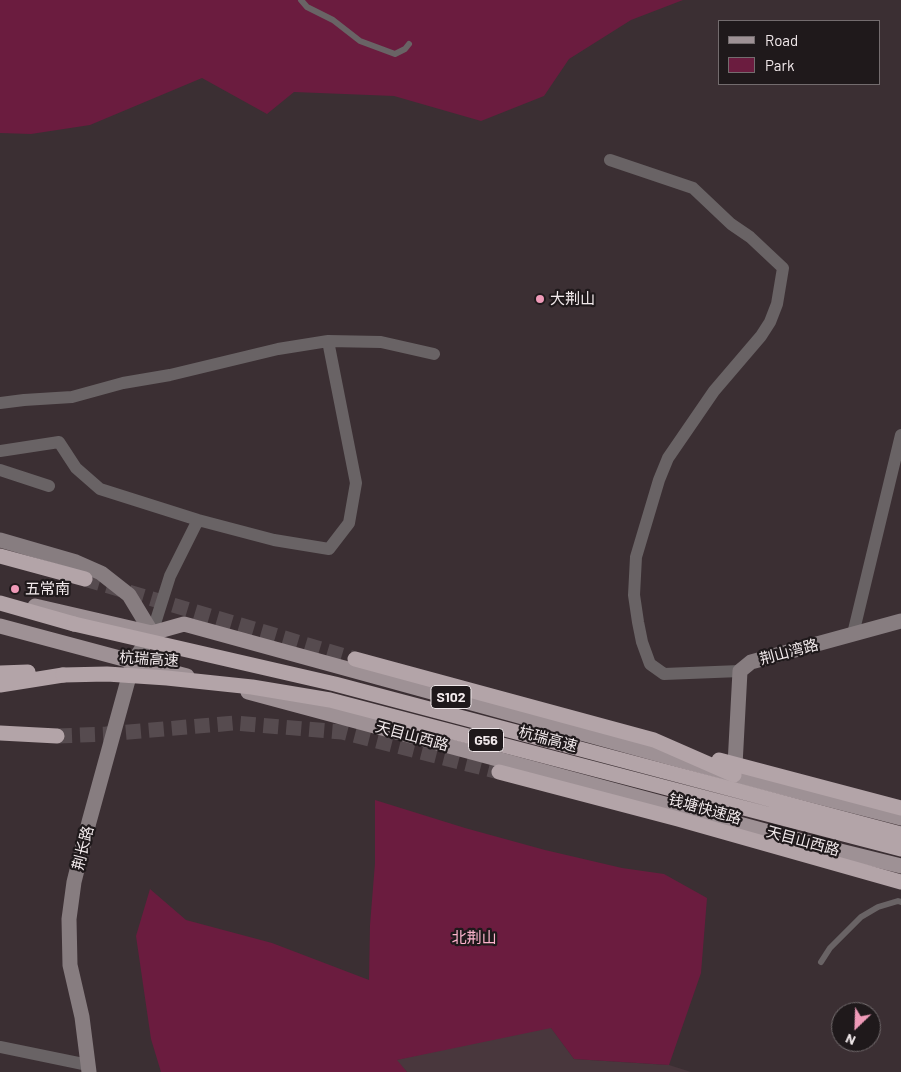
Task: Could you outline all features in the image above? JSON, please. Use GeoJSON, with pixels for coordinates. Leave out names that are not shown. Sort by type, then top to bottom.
{"type":"FeatureCollection","features":[{"type":"Feature","properties":{"kind":"highway"},"geometry":{"type":"LineString","coordinates":[[0,556],[86,579]]}},
{"type":"Feature","properties":{"kind":"highway"},"geometry":{"type":"LineString","coordinates":[[0,603],[74,624]]}},
{"type":"Feature","properties":{"kind":"highway"},"geometry":{"type":"LineString","coordinates":[[0,612],[74,624]]}},
{"type":"Feature","properties":{"kind":"highway","name":"杭瑞高速"},"geometry":{"type":"LineString","coordinates":[[74,624],[335,684],[901,834]]}},
{"type":"Feature","properties":{"kind":"highway"},"geometry":{"type":"LineString","coordinates":[[355,658],[654,740],[734,770],[901,808]]}},
{"type":"Feature","properties":{"kind":"highway"},"geometry":{"type":"LineString","coordinates":[[0,673],[34,672],[63,675]]}},
{"type":"Feature","properties":{"kind":"highway","name":"杭瑞高速"},"geometry":{"type":"LineString","coordinates":[[63,675],[107,674],[168,678],[252,687],[330,700],[901,849]]}},
{"type":"Feature","properties":{"kind":"highway"},"geometry":{"type":"LineString","coordinates":[[0,685],[63,675]]}},
{"type":"Feature","properties":{"kind":"highway"},"geometry":{"type":"LineString","coordinates":[[0,733],[57,736]]}},
{"type":"Feature","properties":{"kind":"highway","name":"钱塘快速路"},"geometry":{"type":"LineString","coordinates":[[500,772],[678,819],[901,882]]}},
{"type":"Feature","properties":{"kind":"main road"},"geometry":{"type":"LineString","coordinates":[[0,540],[76,562],[101,572],[129,595],[152,633]]}},
{"type":"Feature","properties":{"kind":"main road","name":"S102"},"geometry":{"type":"LineString","coordinates":[[0,597],[152,633],[184,624],[734,770],[901,818]]}},
{"type":"Feature","properties":{"kind":"main road","name":"荆山湾路"},"geometry":{"type":"LineString","coordinates":[[734,770],[740,671],[752,662],[901,621]]}},
{"type":"Feature","properties":{"kind":"main road","name":"天目山西路"},"geometry":{"type":"LineString","coordinates":[[4,628],[901,866]]}},
{"type":"Feature","properties":{"kind":"main road","name":"荆长路"},"geometry":{"type":"LineString","coordinates":[[88,1069],[82,1017],[70,965],[69,919],[74,882],[133,662],[152,633]]}},
{"type":"Feature","properties":{"kind":"street"},"geometry":{"type":"LineString","coordinates":[[610,160],[693,188],[731,224],[750,237],[784,268],[777,304],[770,322],[761,336],[714,391],[668,458],[658,480],[636,557],[634,595],[642,642],[650,664],[664,674],[740,671]]}},
{"type":"Feature","properties":{"kind":"street"},"geometry":{"type":"LineString","coordinates":[[0,451],[59,442],[76,468],[100,489],[198,520],[274,540],[329,549],[349,524],[356,483],[328,341]]}},
{"type":"Feature","properties":{"kind":"street"},"geometry":{"type":"LineString","coordinates":[[0,403],[72,398],[122,383],[170,375],[278,349],[328,341],[381,342],[434,354]]}},
{"type":"Feature","properties":{"kind":"street"},"geometry":{"type":"LineString","coordinates":[[853,634],[901,435]]}},
{"type":"Feature","properties":{"kind":"street"},"geometry":{"type":"LineString","coordinates":[[0,470],[49,486]]}},
{"type":"Feature","properties":{"kind":"street"},"geometry":{"type":"LineString","coordinates":[[152,633],[170,576],[198,520]]}},
{"type":"Feature","properties":{"kind":"street"},"geometry":{"type":"LineString","coordinates":[[2,1047],[88,1069]]}},
{"type":"Feature","properties":{"kind":"lane"},"geometry":{"type":"LineString","coordinates":[[301,0],[308,7],[333,20],[360,41],[395,54],[405,49],[409,44]]}},
{"type":"Feature","properties":{"kind":"lane"},"geometry":{"type":"LineString","coordinates":[[821,962],[830,948],[861,917],[878,906],[901,902]]}},
{"type":"Feature","properties":{"kind":"shaded area"},"geometry":{"type":"Polygon","coordinates":[[[549,1025],[574,1059],[669,1065],[691,1072],[407,1072],[396,1060],[549,1025]]]}},
{"type":"Feature","properties":{"kind":"green space"},"geometry":{"type":"Polygon","coordinates":[[[0,0],[683,0],[631,20],[569,59],[544,96],[481,121],[394,96],[294,92],[267,114],[202,78],[90,125],[31,134],[0,133],[0,0]]]}},
{"type":"Feature","properties":{"kind":"green space","name":"北荆山"},"geometry":{"type":"Polygon","coordinates":[[[375,800],[545,850],[622,868],[664,874],[707,898],[701,973],[669,1065],[574,1059],[551,1028],[397,1060],[407,1072],[161,1072],[151,1039],[136,936],[150,889],[186,920],[272,943],[369,980],[370,925],[375,863],[375,800]]]}},
{"type":"Feature","properties":{"kind":"tunnel"},"geometry":{"type":"LineString","coordinates":[[85,579],[355,659]]}},
{"type":"Feature","properties":{"kind":"tunnel"},"geometry":{"type":"LineString","coordinates":[[57,736],[106,734],[234,723],[342,732],[499,772]]}},
{"type":"Feature","properties":{"kind":"place","name":"大荆山"},"geometry":{"type":"Point","coordinates":[540,299]}},
{"type":"Feature","properties":{"kind":"place","name":"五常南"},"geometry":{"type":"Point","coordinates":[15,589]}}]}
